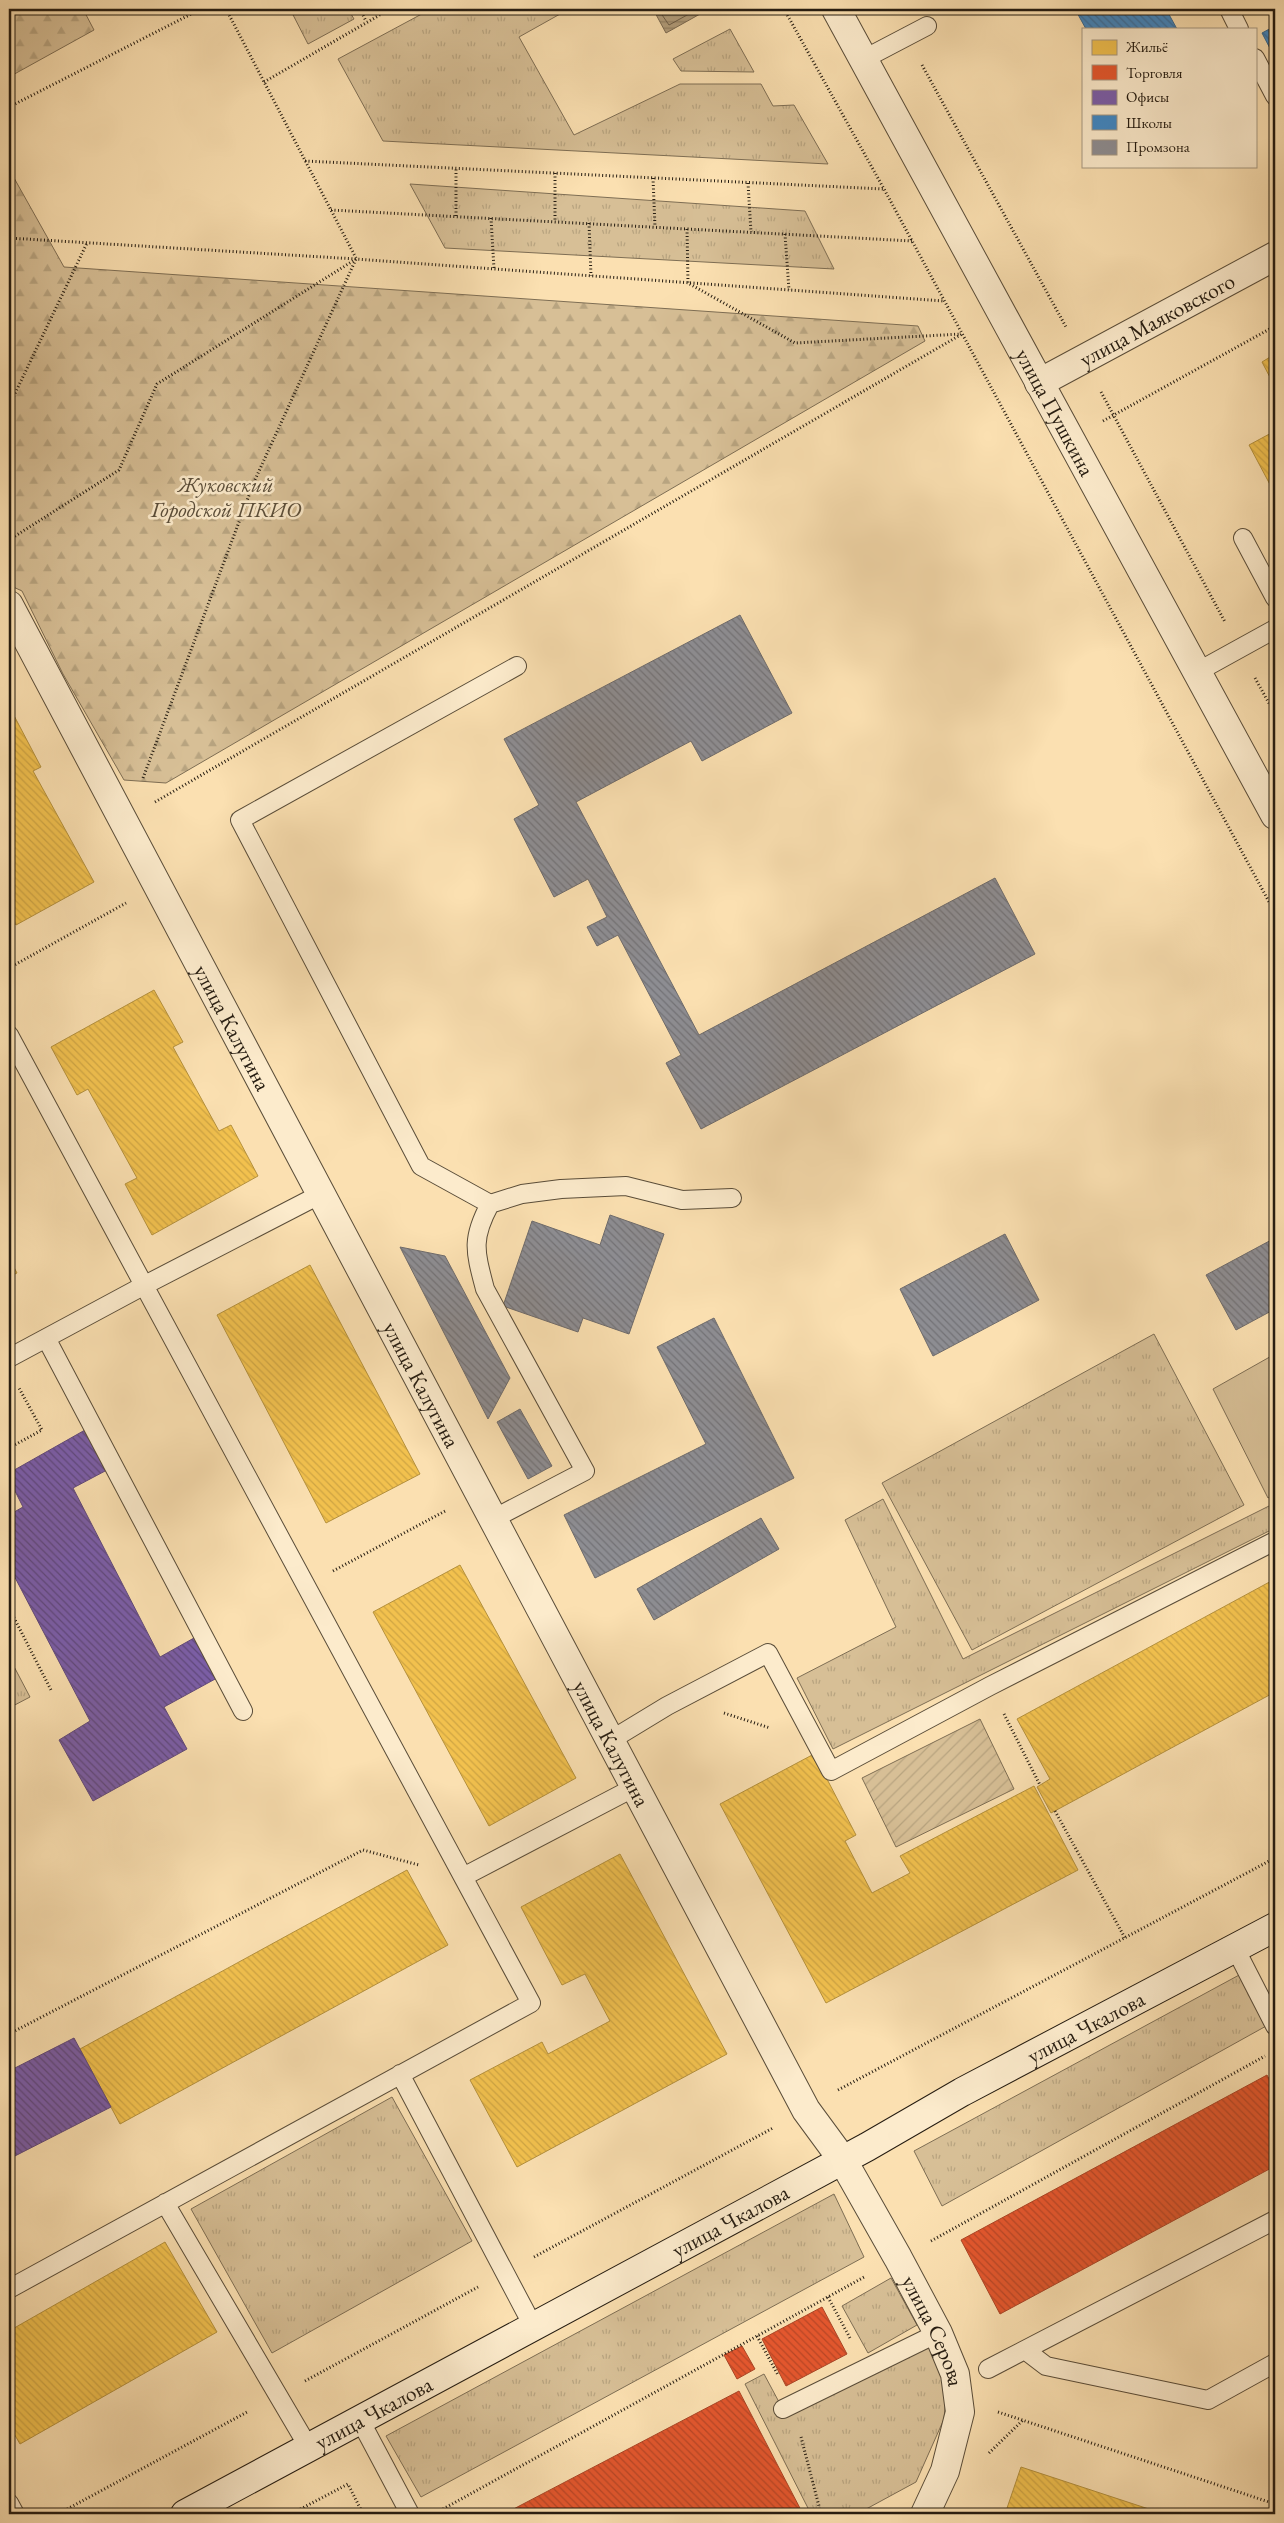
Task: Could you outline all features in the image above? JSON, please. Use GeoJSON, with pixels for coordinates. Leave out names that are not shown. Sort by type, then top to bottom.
{"type":"FeatureCollection","features":[{"type":"Feature","properties":{"kind":"street","name":"улица Пушкина"},"geometry":{"type":"LineString","coordinates":[[836,9],[1275,815]]}},
{"type":"Feature","properties":{"kind":"street","name":"улица Маяковского"},"geometry":{"type":"LineString","coordinates":[[1039,383],[1275,256]]}},
{"type":"Feature","properties":{"kind":"street","name":"улица Калугина"},"geometry":{"type":"LineString","coordinates":[[9,606],[806,2110],[842,2159]]}},
{"type":"Feature","properties":{"kind":"street","name":"улица Чкалова"},"geometry":{"type":"LineString","coordinates":[[186,2514],[842,2159],[962,2092],[1275,1927]]}},
{"type":"Feature","properties":{"kind":"street","name":"улица Серова"},"geometry":{"type":"LineString","coordinates":[[842,2159],[938,2333],[955,2374],[960,2412],[944,2471],[924,2514]]}},
{"type":"Feature","properties":{"kind":"lane"},"geometry":{"type":"LineString","coordinates":[[1229,9],[1238,28]]}},
{"type":"Feature","properties":{"kind":"lane"},"geometry":{"type":"LineString","coordinates":[[864,59],[927,26]]}},
{"type":"Feature","properties":{"kind":"lane"},"geometry":{"type":"LineString","coordinates":[[1256,60],[1275,96]]}},
{"type":"Feature","properties":{"kind":"lane"},"geometry":{"type":"LineString","coordinates":[[1243,538],[1275,598]]}},
{"type":"Feature","properties":{"kind":"lane"},"geometry":{"type":"LineString","coordinates":[[1197,672],[1275,629]]}},
{"type":"Feature","properties":{"kind":"lane"},"geometry":{"type":"LineString","coordinates":[[490,1204],[421,1166],[240,820],[517,666]]}},
{"type":"Feature","properties":{"kind":"lane"},"geometry":{"type":"LineString","coordinates":[[9,1036],[531,2002],[9,2289]]}},
{"type":"Feature","properties":{"kind":"lane"},"geometry":{"type":"LineString","coordinates":[[493,1519],[585,1471],[485,1289],[477,1257],[477,1227],[490,1204],[522,1194],[551,1190],[626,1186],[682,1200],[732,1198]]}},
{"type":"Feature","properties":{"kind":"lane"},"geometry":{"type":"LineString","coordinates":[[9,1358],[321,1194]]}},
{"type":"Feature","properties":{"kind":"lane"},"geometry":{"type":"LineString","coordinates":[[46,1338],[243,1711]]}},
{"type":"Feature","properties":{"kind":"lane"},"geometry":{"type":"LineString","coordinates":[[611,1740],[680,1700],[768,1653],[831,1771],[990,1686],[1275,1541]]}},
{"type":"Feature","properties":{"kind":"lane"},"geometry":{"type":"LineString","coordinates":[[463,1877],[635,1787]]}},
{"type":"Feature","properties":{"kind":"lane"},"geometry":{"type":"LineString","coordinates":[[1235,1948],[1275,2026]]}},
{"type":"Feature","properties":{"kind":"lane"},"geometry":{"type":"LineString","coordinates":[[400,2074],[533,2326]]}},
{"type":"Feature","properties":{"kind":"lane"},"geometry":{"type":"LineString","coordinates":[[165,2204],[309,2448]]}},
{"type":"Feature","properties":{"kind":"lane"},"geometry":{"type":"LineString","coordinates":[[988,2370],[1275,2220]]}},
{"type":"Feature","properties":{"kind":"lane"},"geometry":{"type":"LineString","coordinates":[[782,2409],[938,2333]]}},
{"type":"Feature","properties":{"kind":"lane"},"geometry":{"type":"LineString","coordinates":[[1025,2350],[1046,2366],[1208,2400],[1275,2364]]}},
{"type":"Feature","properties":{"kind":"lane"},"geometry":{"type":"LineString","coordinates":[[360,2420],[410,2514]]}},
{"type":"Feature","properties":{"kind":"lane"},"geometry":{"type":"LineString","coordinates":[[9,2503],[15,2514]]}},
{"type":"Feature","properties":{"kind":"path"},"geometry":{"type":"LineString","coordinates":[[9,107],[201,9]]}},
{"type":"Feature","properties":{"kind":"path"},"geometry":{"type":"LineString","coordinates":[[226,9],[356,259]]}},
{"type":"Feature","properties":{"kind":"path"},"geometry":{"type":"LineString","coordinates":[[360,9],[366,21]]}},
{"type":"Feature","properties":{"kind":"path"},"geometry":{"type":"LineString","coordinates":[[264,82],[366,21],[390,9]]}},
{"type":"Feature","properties":{"kind":"path"},"geometry":{"type":"LineString","coordinates":[[784,9],[884,189],[1275,913]]}},
{"type":"Feature","properties":{"kind":"path"},"geometry":{"type":"LineString","coordinates":[[305,161],[884,189]]}},
{"type":"Feature","properties":{"kind":"path"},"geometry":{"type":"LineString","coordinates":[[456,168],[456,216]]}},
{"type":"Feature","properties":{"kind":"path"},"geometry":{"type":"LineString","coordinates":[[555,173],[555,222]]}},
{"type":"Feature","properties":{"kind":"path"},"geometry":{"type":"LineString","coordinates":[[653,178],[655,227]]}},
{"type":"Feature","properties":{"kind":"path"},"geometry":{"type":"LineString","coordinates":[[748,183],[750,232]]}},
{"type":"Feature","properties":{"kind":"path"},"geometry":{"type":"LineString","coordinates":[[331,210],[912,241]]}},
{"type":"Feature","properties":{"kind":"path"},"geometry":{"type":"LineString","coordinates":[[491,218],[494,269]]}},
{"type":"Feature","properties":{"kind":"path"},"geometry":{"type":"LineString","coordinates":[[589,224],[591,276]]}},
{"type":"Feature","properties":{"kind":"path"},"geometry":{"type":"LineString","coordinates":[[687,229],[688,283]]}},
{"type":"Feature","properties":{"kind":"path"},"geometry":{"type":"LineString","coordinates":[[785,234],[789,290]]}},
{"type":"Feature","properties":{"kind":"path"},"geometry":{"type":"LineString","coordinates":[[9,238],[356,259],[944,301]]}},
{"type":"Feature","properties":{"kind":"path"},"geometry":{"type":"LineString","coordinates":[[9,406],[86,243]]}},
{"type":"Feature","properties":{"kind":"path"},"geometry":{"type":"LineString","coordinates":[[9,540],[119,470],[157,384],[356,259]]}},
{"type":"Feature","properties":{"kind":"path"},"geometry":{"type":"LineString","coordinates":[[125,826],[254,482],[356,259]]}},
{"type":"Feature","properties":{"kind":"path"},"geometry":{"type":"LineString","coordinates":[[688,283],[796,343],[962,334]]}},
{"type":"Feature","properties":{"kind":"path"},"geometry":{"type":"LineString","coordinates":[[1112,414],[1275,326]]}},
{"type":"Feature","properties":{"kind":"path"},"geometry":{"type":"LineString","coordinates":[[125,826],[146,807],[962,334]]}},
{"type":"Feature","properties":{"kind":"path"},"geometry":{"type":"LineString","coordinates":[[9,968],[116,908]]}},
{"type":"Feature","properties":{"kind":"path"},"geometry":{"type":"LineString","coordinates":[[9,1448],[42,1430],[18,1386]]}},
{"type":"Feature","properties":{"kind":"path"},"geometry":{"type":"LineString","coordinates":[[306,1586],[452,1508]]}},
{"type":"Feature","properties":{"kind":"path"},"geometry":{"type":"LineString","coordinates":[[9,1608],[51,1690]]}},
{"type":"Feature","properties":{"kind":"path"},"geometry":{"type":"LineString","coordinates":[[990,1686],[1040,1785]]}},
{"type":"Feature","properties":{"kind":"path"},"geometry":{"type":"LineString","coordinates":[[680,1700],[815,1742]]}},
{"type":"Feature","properties":{"kind":"path"},"geometry":{"type":"LineString","coordinates":[[1055,1811],[1125,1938]]}},
{"type":"Feature","properties":{"kind":"path"},"geometry":{"type":"LineString","coordinates":[[9,2034],[363,1850],[463,1877]]}},
{"type":"Feature","properties":{"kind":"path"},"geometry":{"type":"LineString","coordinates":[[58,2514],[806,2110],[836,2091],[1275,1858]]}},
{"type":"Feature","properties":{"kind":"path"},"geometry":{"type":"LineString","coordinates":[[442,2509],[1267,2056]]}},
{"type":"Feature","properties":{"kind":"path"},"geometry":{"type":"LineString","coordinates":[[828,2297],[866,2368]]}},
{"type":"Feature","properties":{"kind":"path"},"geometry":{"type":"LineString","coordinates":[[998,2412],[1275,2504]]}},
{"type":"Feature","properties":{"kind":"path"},"geometry":{"type":"LineString","coordinates":[[982,2460],[1024,2420]]}},
{"type":"Feature","properties":{"kind":"path"},"geometry":{"type":"LineString","coordinates":[[291,2514],[348,2484],[363,2514]]}},
{"type":"Feature","properties":{"kind":"green space"},"geometry":{"type":"Polygon","coordinates":[[[9,9],[83,9],[94,30],[9,77],[9,9]]]}},
{"type":"Feature","properties":{"kind":"green space"},"geometry":{"type":"Polygon","coordinates":[[[290,9],[348,9],[354,19],[308,44],[290,9]]]}},
{"type":"Feature","properties":{"kind":"green space"},"geometry":{"type":"Polygon","coordinates":[[[431,9],[569,9],[519,37],[574,135],[680,84],[761,84],[773,106],[794,105],[828,164],[383,141],[338,59],[431,9]]]}},
{"type":"Feature","properties":{"kind":"green space"},"geometry":{"type":"Polygon","coordinates":[[[730,29],[754,72],[681,71],[673,59],[730,29]]]}},
{"type":"Feature","properties":{"kind":"green space","name":"Жуковский Городской ПКИО"},"geometry":{"type":"Polygon","coordinates":[[[9,169],[64,267],[918,326],[925,341],[166,783],[124,780],[63,674],[22,591],[9,585],[9,169]]]}},
{"type":"Feature","properties":{"kind":"green space"},"geometry":{"type":"Polygon","coordinates":[[[410,184],[805,211],[834,269],[445,248],[410,184]]]}},
{"type":"Feature","properties":{"kind":"green space"},"geometry":{"type":"Polygon","coordinates":[[[1154,1334],[1244,1505],[972,1650],[882,1483],[1154,1334]]]}},
{"type":"Feature","properties":{"kind":"green space"},"geometry":{"type":"Polygon","coordinates":[[[1275,1354],[1275,1494],[1268,1498],[1213,1389],[1275,1354]]]}},
{"type":"Feature","properties":{"kind":"green space"},"geometry":{"type":"Polygon","coordinates":[[[883,1499],[963,1659],[1275,1503],[1275,1528],[833,1749],[797,1678],[896,1627],[845,1520],[883,1499]]]}},
{"type":"Feature","properties":{"kind":"green space"},"geometry":{"type":"Polygon","coordinates":[[[9,1657],[30,1697],[9,1708],[9,1657]]]}},
{"type":"Feature","properties":{"kind":"green space"},"geometry":{"type":"Polygon","coordinates":[[[980,1719],[1014,1789],[896,1847],[862,1778],[980,1719]]]}},
{"type":"Feature","properties":{"kind":"green space"},"geometry":{"type":"Polygon","coordinates":[[[1241,1974],[1268,2025],[942,2206],[914,2151],[1241,1974]]]}},
{"type":"Feature","properties":{"kind":"green space"},"geometry":{"type":"Polygon","coordinates":[[[392,2097],[472,2241],[272,2353],[191,2209],[392,2097]]]}},
{"type":"Feature","properties":{"kind":"green space"},"geometry":{"type":"Polygon","coordinates":[[[834,2194],[864,2257],[421,2497],[386,2436],[834,2194]]]}},
{"type":"Feature","properties":{"kind":"green space"},"geometry":{"type":"Polygon","coordinates":[[[891,2278],[917,2325],[868,2353],[842,2306],[891,2278]]]}},
{"type":"Feature","properties":{"kind":"green space"},"geometry":{"type":"Polygon","coordinates":[[[929,2346],[941,2373],[946,2395],[944,2419],[916,2482],[857,2514],[811,2514],[745,2384],[764,2374],[787,2417],[929,2346]]]}},
{"type":"Feature","properties":{"kind":"water"},"geometry":{"type":"Polygon","coordinates":[[[653,9],[709,9],[666,33],[653,9]]]}},
{"type":"Feature","properties":{"kind":"building: Жильё"},"geometry":{"type":"Polygon","coordinates":[[[1275,354],[1275,387],[1262,362],[1275,354]]]}},
{"type":"Feature","properties":{"kind":"building: Жильё"},"geometry":{"type":"Polygon","coordinates":[[[1275,431],[1275,494],[1249,445],[1275,431]]]}},
{"type":"Feature","properties":{"kind":"building: Жильё"},"geometry":{"type":"Polygon","coordinates":[[[9,706],[41,767],[33,771],[94,882],[16,925],[9,914],[9,706]]]}},
{"type":"Feature","properties":{"kind":"building: Жильё"},"geometry":{"type":"Polygon","coordinates":[[[154,990],[183,1042],[173,1047],[219,1131],[231,1125],[258,1176],[152,1235],[125,1184],[137,1178],[88,1089],[77,1095],[51,1047],[154,990]]]}},
{"type":"Feature","properties":{"kind":"building: Жильё"},"geometry":{"type":"Polygon","coordinates":[[[9,1258],[17,1273],[9,1277],[9,1258]]]}},
{"type":"Feature","properties":{"kind":"building: Жильё"},"geometry":{"type":"Polygon","coordinates":[[[310,1265],[420,1474],[326,1523],[217,1315],[310,1265]]]}},
{"type":"Feature","properties":{"kind":"building: Жильё"},"geometry":{"type":"Polygon","coordinates":[[[460,1565],[576,1778],[489,1826],[373,1612],[460,1565]]]}},
{"type":"Feature","properties":{"kind":"building: Жильё"},"geometry":{"type":"Polygon","coordinates":[[[1275,1579],[1275,1692],[1051,1813],[1037,1787],[1050,1779],[1017,1719],[1275,1579]]]}},
{"type":"Feature","properties":{"kind":"building: Жильё"},"geometry":{"type":"Polygon","coordinates":[[[814,1754],[856,1835],[845,1841],[872,1893],[910,1873],[900,1856],[1034,1786],[1078,1870],[826,2003],[720,1804],[814,1754]]]}},
{"type":"Feature","properties":{"kind":"building: Жильё"},"geometry":{"type":"Polygon","coordinates":[[[620,1854],[727,2054],[517,2167],[470,2080],[542,2042],[548,2054],[610,2021],[585,1974],[562,1985],[521,1907],[620,1854]]]}},
{"type":"Feature","properties":{"kind":"building: Жильё"},"geometry":{"type":"Polygon","coordinates":[[[407,1870],[448,1945],[120,2124],[80,2049],[407,1870]]]}},
{"type":"Feature","properties":{"kind":"building: Жильё"},"geometry":{"type":"Polygon","coordinates":[[[165,2242],[217,2332],[20,2444],[9,2425],[9,2331],[165,2242]]]}},
{"type":"Feature","properties":{"kind":"building: Жильё"},"geometry":{"type":"Polygon","coordinates":[[[1021,2467],[1164,2514],[1005,2514],[1021,2467]]]}},
{"type":"Feature","properties":{"kind":"building: Торговля"},"geometry":{"type":"Polygon","coordinates":[[[1267,2075],[1275,2090],[1275,2166],[1000,2314],[961,2240],[1267,2075]]]}},
{"type":"Feature","properties":{"kind":"building: Торговля"},"geometry":{"type":"Polygon","coordinates":[[[822,2307],[847,2354],[786,2386],[762,2339],[822,2307]]]}},
{"type":"Feature","properties":{"kind":"building: Торговля"},"geometry":{"type":"Polygon","coordinates":[[[742,2346],[755,2369],[737,2379],[724,2355],[742,2346]]]}},
{"type":"Feature","properties":{"kind":"building: Торговля"},"geometry":{"type":"Polygon","coordinates":[[[739,2391],[803,2514],[504,2514],[739,2391]]]}},
{"type":"Feature","properties":{"kind":"building: Офисы"},"geometry":{"type":"Polygon","coordinates":[[[85,1430],[107,1470],[73,1488],[160,1657],[194,1638],[217,1678],[164,1707],[187,1749],[93,1801],[59,1740],[90,1721],[9,1566],[9,1515],[23,1507],[9,1479],[9,1473],[85,1430]]]}},
{"type":"Feature","properties":{"kind":"building: Офисы"},"geometry":{"type":"Polygon","coordinates":[[[74,2038],[111,2107],[9,2159],[9,2071],[74,2038]]]}},
{"type":"Feature","properties":{"kind":"building: Школы"},"geometry":{"type":"Polygon","coordinates":[[[1075,9],[1166,9],[1176,28],[1085,28],[1075,9]]]}},
{"type":"Feature","properties":{"kind":"building: Школы"},"geometry":{"type":"Polygon","coordinates":[[[1275,26],[1275,58],[1262,33],[1275,26]]]}},
{"type":"Feature","properties":{"kind":"building: Промзона"},"geometry":{"type":"Polygon","coordinates":[[[740,615],[792,713],[702,761],[691,741],[576,802],[699,1035],[995,878],[1035,954],[701,1129],[666,1063],[681,1055],[618,935],[597,946],[587,927],[607,917],[588,879],[554,897],[514,819],[539,805],[504,739],[740,615]]]}},
{"type":"Feature","properties":{"kind":"building: Промзона"},"geometry":{"type":"Polygon","coordinates":[[[610,1215],[664,1234],[629,1334],[583,1318],[578,1332],[503,1306],[532,1221],[600,1245],[610,1215]]]}},
{"type":"Feature","properties":{"kind":"building: Промзона"},"geometry":{"type":"Polygon","coordinates":[[[1005,1234],[1039,1300],[933,1356],[900,1289],[1005,1234]]]}},
{"type":"Feature","properties":{"kind":"building: Промзона"},"geometry":{"type":"Polygon","coordinates":[[[1275,1238],[1275,1281],[1269,1284],[1275,1296],[1275,1309],[1236,1330],[1206,1275],[1275,1238]]]}},
{"type":"Feature","properties":{"kind":"building: Промзона"},"geometry":{"type":"Polygon","coordinates":[[[400,1247],[445,1256],[510,1378],[488,1419],[400,1247]]]}},
{"type":"Feature","properties":{"kind":"building: Промзона"},"geometry":{"type":"Polygon","coordinates":[[[714,1318],[794,1478],[595,1578],[564,1515],[706,1444],[657,1347],[714,1318]]]}},
{"type":"Feature","properties":{"kind":"building: Промзона"},"geometry":{"type":"Polygon","coordinates":[[[520,1409],[552,1466],[528,1479],[497,1422],[520,1409]]]}},
{"type":"Feature","properties":{"kind":"building: Промзона"},"geometry":{"type":"Polygon","coordinates":[[[761,1518],[779,1549],[654,1620],[637,1589],[761,1518]]]}}]}
